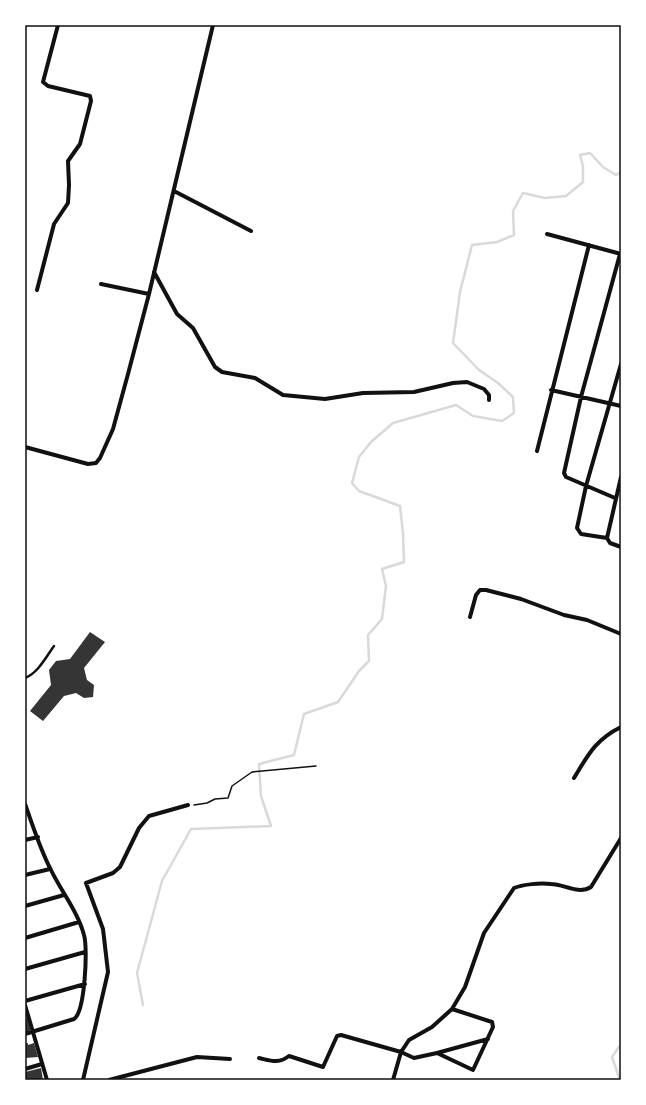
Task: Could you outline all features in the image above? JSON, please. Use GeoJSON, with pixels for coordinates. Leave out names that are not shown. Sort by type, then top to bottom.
{"type":"FeatureCollection","features":[{"type":"Feature","properties":{"kind":"street"},"geometry":{"type":"LineString","coordinates":[[37,290],[54,224],[68,203],[68,161],[80,144],[91,101],[90,96],[48,86],[43,82],[58,25]]}},
{"type":"Feature","properties":{"kind":"street"},"geometry":{"type":"LineString","coordinates":[[25,447],[88,464],[96,463],[100,458],[113,429],[149,294],[214,25]]}},
{"type":"Feature","properties":{"kind":"street"},"geometry":{"type":"LineString","coordinates":[[174,191],[251,231]]}},
{"type":"Feature","properties":{"kind":"street"},"geometry":{"type":"LineString","coordinates":[[546,234],[621,254],[581,397],[564,473],[566,477],[615,498]]}},
{"type":"Feature","properties":{"kind":"street"},"geometry":{"type":"LineString","coordinates":[[537,451],[551,390],[589,245]]}},
{"type":"Feature","properties":{"kind":"street"},"geometry":{"type":"LineString","coordinates":[[154,272],[177,314],[193,328],[215,368],[222,372],[255,378],[283,395],[324,400],[363,393],[414,392],[453,383],[467,382],[484,388],[489,395],[489,400]]}},
{"type":"Feature","properties":{"kind":"street"},"geometry":{"type":"LineString","coordinates":[[101,284],[149,294]]}},
{"type":"Feature","properties":{"kind":"street"},"geometry":{"type":"LineString","coordinates":[[607,538],[578,531],[577,528],[586,486],[621,364]]}},
{"type":"Feature","properties":{"kind":"street"},"geometry":{"type":"LineString","coordinates":[[551,390],[621,406]]}},
{"type":"Feature","properties":{"kind":"street"},"geometry":{"type":"LineString","coordinates":[[621,477],[607,538],[610,543],[621,547]]}},
{"type":"Feature","properties":{"kind":"street"},"geometry":{"type":"LineString","coordinates":[[470,617],[476,595],[480,590],[486,590],[520,599],[564,616],[587,620],[621,634]]}},
{"type":"Feature","properties":{"kind":"street"},"geometry":{"type":"LineString","coordinates":[[574,778],[599,740],[621,727]]}},
{"type":"Feature","properties":{"kind":"street"},"geometry":{"type":"LineString","coordinates":[[25,804],[50,869],[80,922],[85,937],[85,984],[77,1017],[25,1034]]}},
{"type":"Feature","properties":{"kind":"street"},"geometry":{"type":"LineString","coordinates":[[83,1080],[108,972],[103,929],[86,883],[113,873],[120,866],[139,828],[148,816],[188,805]]}},
{"type":"Feature","properties":{"kind":"street"},"geometry":{"type":"LineString","coordinates":[[25,840],[38,837]]}},
{"type":"Feature","properties":{"kind":"street"},"geometry":{"type":"LineString","coordinates":[[393,1080],[401,1052],[409,1040],[432,1027],[452,1009],[465,987],[484,933],[514,888],[552,884],[586,890],[591,887],[621,838]]}},
{"type":"Feature","properties":{"kind":"street"},"geometry":{"type":"LineString","coordinates":[[25,876],[50,869]]}},
{"type":"Feature","properties":{"kind":"street"},"geometry":{"type":"LineString","coordinates":[[25,906],[64,895]]}},
{"type":"Feature","properties":{"kind":"street"},"geometry":{"type":"LineString","coordinates":[[25,938],[80,922]]}},
{"type":"Feature","properties":{"kind":"street"},"geometry":{"type":"LineString","coordinates":[[25,969],[85,952]]}},
{"type":"Feature","properties":{"kind":"street"},"geometry":{"type":"LineString","coordinates":[[25,1001],[85,984]]}},
{"type":"Feature","properties":{"kind":"street"},"geometry":{"type":"LineString","coordinates":[[25,1005],[47,1080]]}},
{"type":"Feature","properties":{"kind":"street"},"geometry":{"type":"LineString","coordinates":[[437,1053],[473,1070],[493,1027],[492,1022],[452,1009]]}},
{"type":"Feature","properties":{"kind":"street"},"geometry":{"type":"LineString","coordinates":[[260,1058],[276,1062],[284,1060],[289,1056],[323,1067],[337,1036],[341,1034],[401,1052],[414,1058],[488,1039]]}},
{"type":"Feature","properties":{"kind":"street"},"geometry":{"type":"LineString","coordinates":[[109,1080],[197,1057],[230,1059]]}},
{"type":"Feature","properties":{"kind":"street"},"geometry":{"type":"LineString","coordinates":[[25,1069],[42,1064]]}},
{"type":"Feature","properties":{"kind":"lane"},"geometry":{"type":"LineString","coordinates":[[25,678],[30,676],[39,667],[54,646]]}},
{"type":"Feature","properties":{"kind":"path"},"geometry":{"type":"LineString","coordinates":[[188,805],[207,803],[215,799],[228,798],[232,786],[252,772],[316,766]]}},
{"type":"Feature","properties":{"kind":"building"},"geometry":{"type":"Polygon","coordinates":[[[90,632],[105,642],[84,668],[87,680],[94,685],[93,697],[84,698],[76,693],[64,696],[43,721],[30,711],[51,685],[49,670],[56,661],[70,659],[90,632]]]}},
{"type":"Feature","properties":{"kind":"building"},"geometry":{"type":"Polygon","coordinates":[[[27,1018],[31,1032],[25,1034],[25,1019],[27,1018]]]}},
{"type":"Feature","properties":{"kind":"building"},"geometry":{"type":"Polygon","coordinates":[[[28,1043],[28,1045],[34,1043],[38,1057],[25,1058],[25,1044],[28,1043]]]}},
{"type":"Feature","properties":{"kind":"building"},"geometry":{"type":"Polygon","coordinates":[[[41,1068],[43,1080],[25,1080],[25,1072],[41,1068]]]}},
{"type":"Feature","properties":{"kind":"waterway"},"geometry":{"type":"LineString","coordinates":[[143,1005],[137,973],[162,881],[191,829],[271,826],[261,796],[259,764],[294,755],[304,714],[338,702],[359,671],[369,661],[368,635],[382,619],[386,586],[382,569],[404,562],[403,533],[400,506],[359,491],[352,483],[359,457],[371,442],[393,423],[456,405],[473,416],[502,421],[514,413],[513,397],[498,383],[479,370],[453,343],[460,292],[472,245],[497,242],[514,235],[513,211],[523,193],[545,198],[566,196],[583,182],[583,166],[580,155],[590,153],[603,167],[616,175],[621,172]]}},
{"type":"Feature","properties":{"kind":"waterway"},"geometry":{"type":"LineString","coordinates":[[620,1080],[612,1057],[621,1044]]}}]}
